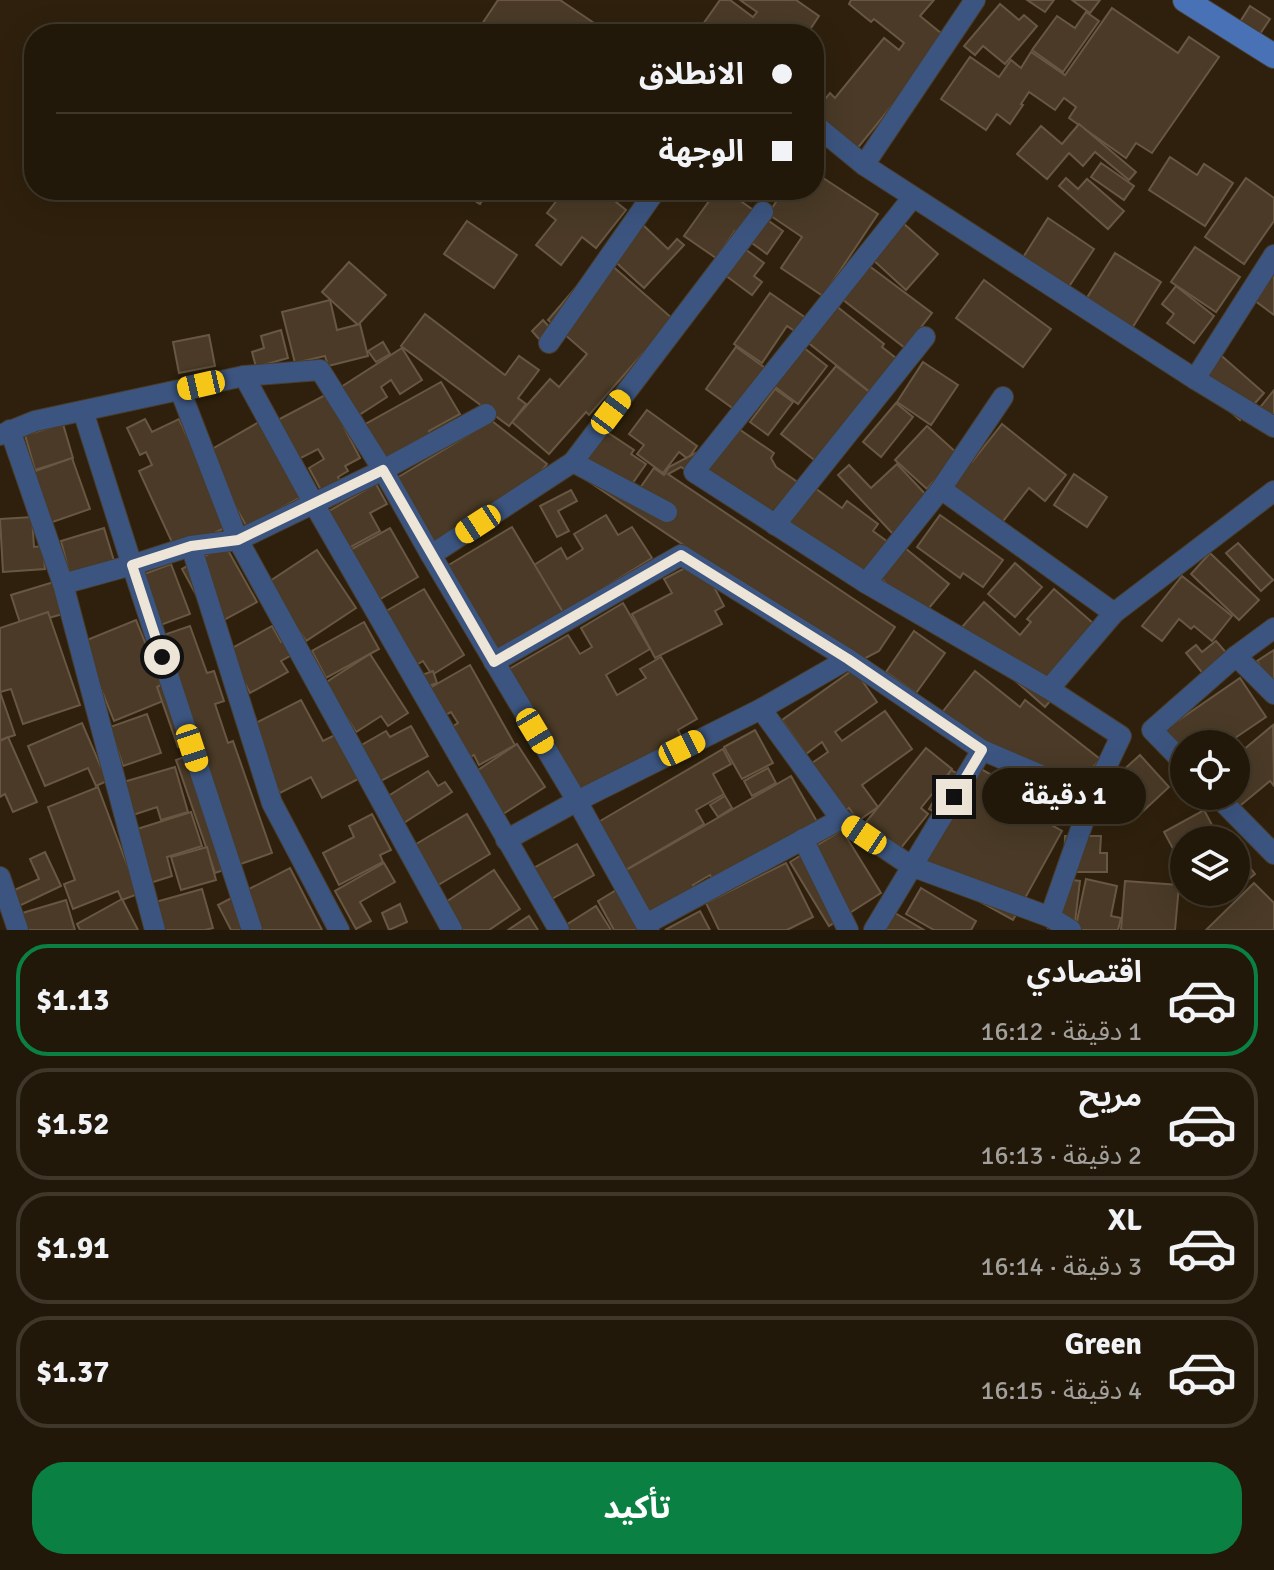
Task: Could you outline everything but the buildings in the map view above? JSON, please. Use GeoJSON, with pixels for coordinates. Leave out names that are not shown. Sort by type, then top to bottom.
{"type":"FeatureCollection","features":[{"type":"Feature","properties":{"kind":"street"},"geometry":{"type":"LineString","coordinates":[[864,165],[975,0]]}},
{"type":"Feature","properties":{"kind":"street"},"geometry":{"type":"LineString","coordinates":[[1185,0],[1274,56]]}},
{"type":"Feature","properties":{"kind":"street"},"geometry":{"type":"LineString","coordinates":[[824,132],[864,165],[1274,427]]}},
{"type":"Feature","properties":{"kind":"street"},"geometry":{"type":"LineString","coordinates":[[913,197],[694,472],[866,583],[1049,689],[1121,736],[1152,730],[1236,656],[1274,628]]}},
{"type":"Feature","properties":{"kind":"street"},"geometry":{"type":"LineString","coordinates":[[549,343],[649,200]]}},
{"type":"Feature","properties":{"kind":"street"},"geometry":{"type":"LineString","coordinates":[[431,555],[573,462],[763,212]]}},
{"type":"Feature","properties":{"kind":"street"},"geometry":{"type":"LineString","coordinates":[[1195,379],[1274,255]]}},
{"type":"Feature","properties":{"kind":"street"},"geometry":{"type":"LineString","coordinates":[[775,525],[925,337]]}},
{"type":"Feature","properties":{"kind":"street"},"geometry":{"type":"LineString","coordinates":[[155,930],[63,584],[5,433],[35,421],[244,376],[320,370],[383,470],[648,927],[841,819]]}},
{"type":"Feature","properties":{"kind":"street"},"geometry":{"type":"LineString","coordinates":[[244,376],[314,504],[559,930]]}},
{"type":"Feature","properties":{"kind":"street"},"geometry":{"type":"LineString","coordinates":[[180,390],[238,540],[452,930]]}},
{"type":"Feature","properties":{"kind":"street"},"geometry":{"type":"LineString","coordinates":[[866,583],[941,489],[1003,397]]}},
{"type":"Feature","properties":{"kind":"street"},"geometry":{"type":"LineString","coordinates":[[83,411],[252,930]]}},
{"type":"Feature","properties":{"kind":"street"},"geometry":{"type":"LineString","coordinates":[[63,584],[191,546],[238,540],[383,470],[486,414]]}},
{"type":"Feature","properties":{"kind":"street"},"geometry":{"type":"LineString","coordinates":[[573,462],[667,512]]}},
{"type":"Feature","properties":{"kind":"street"},"geometry":{"type":"LineString","coordinates":[[941,489],[1114,613]]}},
{"type":"Feature","properties":{"kind":"street"},"geometry":{"type":"LineString","coordinates":[[1049,689],[1114,613],[1273,494]]}},
{"type":"Feature","properties":{"kind":"street"},"geometry":{"type":"LineString","coordinates":[[191,546],[272,803],[339,930]]}},
{"type":"Feature","properties":{"kind":"street"},"geometry":{"type":"LineString","coordinates":[[494,662],[681,555],[848,659],[982,750],[1092,797]]}},
{"type":"Feature","properties":{"kind":"street"},"geometry":{"type":"LineString","coordinates":[[1236,656],[1274,694]]}},
{"type":"Feature","properties":{"kind":"street"},"geometry":{"type":"LineString","coordinates":[[506,840],[761,709],[848,659]]}},
{"type":"Feature","properties":{"kind":"street"},"geometry":{"type":"LineString","coordinates":[[761,709],[841,819],[911,866],[1050,917],[1071,930]]}},
{"type":"Feature","properties":{"kind":"street"},"geometry":{"type":"LineString","coordinates":[[1152,730],[1170,749]]}},
{"type":"Feature","properties":{"kind":"street"},"geometry":{"type":"LineString","coordinates":[[1050,917],[1092,797],[1121,736]]}},
{"type":"Feature","properties":{"kind":"street"},"geometry":{"type":"LineString","coordinates":[[874,930],[982,750]]}},
{"type":"Feature","properties":{"kind":"street"},"geometry":{"type":"LineString","coordinates":[[1231,810],[1274,854]]}},
{"type":"Feature","properties":{"kind":"street"},"geometry":{"type":"LineString","coordinates":[[803,839],[848,930]]}},
{"type":"Feature","properties":{"kind":"street"},"geometry":{"type":"LineString","coordinates":[[0,877],[18,930]]}},
{"type":"Feature","properties":{"kind":"route"},"geometry":{"type":"LineString","coordinates":[[162,657],[132,565],[191,546],[238,540],[383,470],[494,662],[681,555],[848,659],[982,750],[954,797]]}}]}
